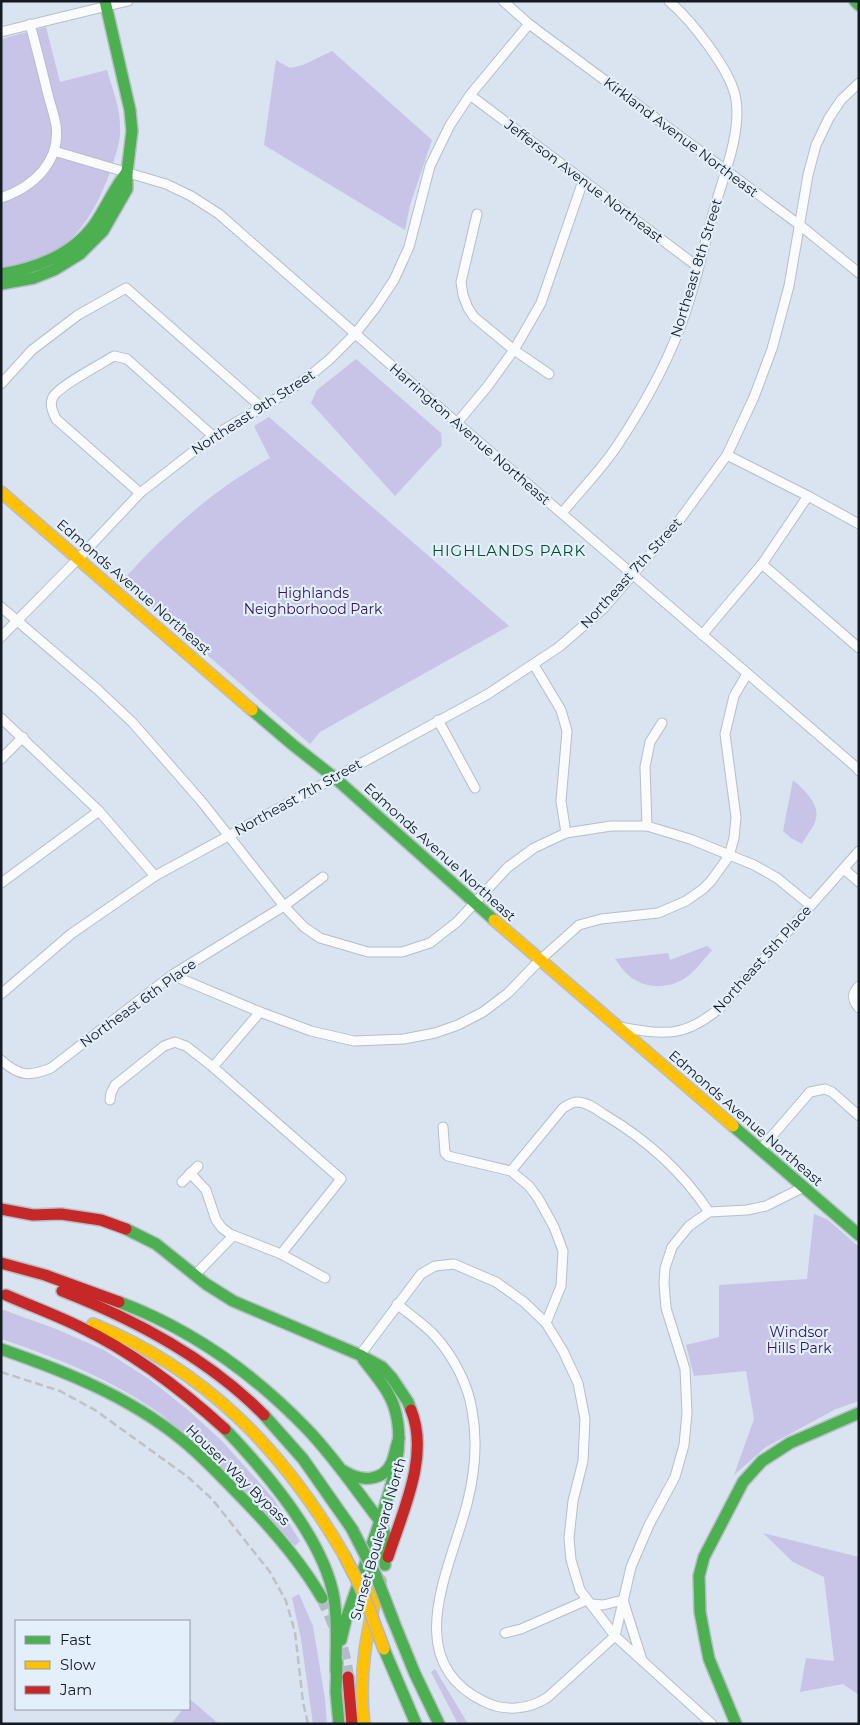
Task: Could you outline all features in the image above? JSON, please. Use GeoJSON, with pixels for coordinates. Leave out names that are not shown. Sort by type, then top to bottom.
{"type":"FeatureCollection","features":[{"type":"Feature","properties":{"kind":"main road"},"geometry":{"type":"LineString","coordinates":[[854,1],[859,5]]}},
{"type":"Feature","properties":{"kind":"main road"},"geometry":{"type":"LineString","coordinates":[[1,284],[34,278],[69,262],[85,250],[104,231],[127,189],[132,131],[130,110],[105,4]]}},
{"type":"Feature","properties":{"kind":"main road"},"geometry":{"type":"LineString","coordinates":[[69,262],[71,255],[86,239],[117,184],[127,172]]}},
{"type":"Feature","properties":{"kind":"main road"},"geometry":{"type":"LineString","coordinates":[[1,274],[31,269],[49,261],[64,253],[88,233]]}},
{"type":"Feature","properties":{"kind":"main road","name":"Edmonds Avenue Northeast"},"geometry":{"type":"LineString","coordinates":[[1,492],[293,745],[335,778],[540,960],[802,1188],[859,1235]]}},
{"type":"Feature","properties":{"kind":"main road","name":"Sunset Boulevard North"},"geometry":{"type":"LineString","coordinates":[[1,1209],[33,1215],[61,1214],[101,1220],[135,1233],[156,1244],[195,1275],[233,1301],[360,1355],[382,1367],[392,1378],[408,1402],[417,1430],[418,1446],[414,1477],[385,1565],[366,1634],[361,1669],[364,1724]]}},
{"type":"Feature","properties":{"kind":"main road"},"geometry":{"type":"LineString","coordinates":[[1,1263],[104,1294],[138,1308],[188,1334],[237,1367],[276,1399],[306,1428],[338,1465],[380,1521],[385,1534],[385,1565]]}},
{"type":"Feature","properties":{"kind":"main road"},"geometry":{"type":"LineString","coordinates":[[1,1272],[78,1297],[168,1341],[211,1370],[248,1401],[284,1436],[314,1474],[352,1529],[376,1576],[415,1674],[439,1724]]}},
{"type":"Feature","properties":{"kind":"main road"},"geometry":{"type":"LineString","coordinates":[[4,1294],[72,1316],[124,1338],[175,1368],[212,1394],[251,1429],[288,1468],[315,1505],[344,1555],[361,1588],[384,1649],[416,1724]]}},
{"type":"Feature","properties":{"kind":"main road"},"geometry":{"type":"LineString","coordinates":[[4,1294],[96,1336],[164,1378],[209,1414],[253,1459],[278,1490],[305,1531],[326,1570],[332,1588],[336,1617],[336,1671]]}},
{"type":"Feature","properties":{"kind":"main road","name":"Houser Way Bypass"},"geometry":{"type":"LineString","coordinates":[[1,1349],[82,1379],[116,1395],[172,1432],[213,1468],[287,1545],[307,1572],[322,1598]]}},
{"type":"Feature","properties":{"kind":"main road"},"geometry":{"type":"LineString","coordinates":[[338,1465],[357,1479],[376,1478],[383,1474],[391,1463],[399,1438],[398,1418],[390,1398],[379,1378],[360,1355]]}},
{"type":"Feature","properties":{"kind":"main road"},"geometry":{"type":"LineString","coordinates":[[736,1724],[709,1660],[704,1639],[700,1612],[700,1576],[704,1558],[743,1482],[762,1461],[790,1443],[859,1413]]}},
{"type":"Feature","properties":{"kind":"main road","name":"Sunset Boulevard North"},"geometry":{"type":"LineString","coordinates":[[339,1724],[336,1671],[343,1630],[380,1521],[397,1461],[399,1438]]}},
{"type":"Feature","properties":{"kind":"main road"},"geometry":{"type":"LineString","coordinates":[[343,1630],[350,1622],[357,1621],[363,1625],[366,1634]]}},
{"type":"Feature","properties":{"kind":"main road"},"geometry":{"type":"LineString","coordinates":[[348,1677],[352,1724]]}},
{"type":"Feature","properties":{"kind":"street"},"geometry":{"type":"LineString","coordinates":[[1,32],[105,4],[128,1]]}},
{"type":"Feature","properties":{"kind":"street","name":"Kirkland Avenue Northeast"},"geometry":{"type":"LineString","coordinates":[[503,1],[529,24],[801,226],[859,273]]}},
{"type":"Feature","properties":{"kind":"street","name":"Northeast 8th Street"},"geometry":{"type":"LineString","coordinates":[[562,513],[616,448],[665,363],[686,309],[726,170],[736,128],[736,100],[730,81],[710,48],[679,10],[669,1]]}},
{"type":"Feature","properties":{"kind":"street"},"geometry":{"type":"LineString","coordinates":[[1,198],[20,191],[31,182],[51,160],[54,151],[56,126],[30,24]]}},
{"type":"Feature","properties":{"kind":"street","name":"Northeast 9th Street"},"geometry":{"type":"LineString","coordinates":[[1,637],[140,493],[213,436],[312,374],[355,334],[378,305],[394,280],[409,247],[430,166],[450,125],[470,94],[529,24]]}},
{"type":"Feature","properties":{"kind":"street","name":"Northeast 7th Street"},"geometry":{"type":"LineString","coordinates":[[1,994],[71,934],[155,876],[488,694],[559,647],[604,608],[678,522],[727,455],[754,397],[772,349],[789,286],[801,226],[808,175],[816,145],[829,118],[841,100],[859,83]]}},
{"type":"Feature","properties":{"kind":"street","name":"Jefferson Avenue Northeast"},"geometry":{"type":"LineString","coordinates":[[470,94],[698,267]]}},
{"type":"Feature","properties":{"kind":"street","name":"Harrington Avenue Northeast"},"geometry":{"type":"LineString","coordinates":[[54,151],[166,184],[219,214],[858,770]]}},
{"type":"Feature","properties":{"kind":"street"},"geometry":{"type":"LineString","coordinates":[[457,423],[514,350],[541,303],[583,181]]}},
{"type":"Feature","properties":{"kind":"street"},"geometry":{"type":"LineString","coordinates":[[477,214],[461,282],[468,308],[474,317],[514,350],[549,374]]}},
{"type":"Feature","properties":{"kind":"street"},"geometry":{"type":"LineString","coordinates":[[1,384],[32,350],[78,315],[126,288],[262,407]]}},
{"type":"Feature","properties":{"kind":"street"},"geometry":{"type":"LineString","coordinates":[[140,493],[56,419],[51,407],[52,402],[54,396],[65,386],[114,356],[127,359],[213,436]]}},
{"type":"Feature","properties":{"kind":"street"},"geometry":{"type":"LineString","coordinates":[[727,455],[859,524]]}},
{"type":"Feature","properties":{"kind":"street"},"geometry":{"type":"LineString","coordinates":[[702,635],[762,564],[808,496]]}},
{"type":"Feature","properties":{"kind":"street"},"geometry":{"type":"LineString","coordinates":[[762,564],[859,648]]}},
{"type":"Feature","properties":{"kind":"street"},"geometry":{"type":"LineString","coordinates":[[1,607],[97,689],[132,724],[202,802],[284,906],[304,927],[320,938],[368,952],[402,952],[430,943],[457,922],[508,867],[534,848],[566,833],[611,826],[647,826],[690,839],[754,866],[777,878],[810,905]]}},
{"type":"Feature","properties":{"kind":"street"},"geometry":{"type":"LineString","coordinates":[[534,665],[561,710],[567,731],[562,801],[566,833]]}},
{"type":"Feature","properties":{"kind":"street"},"geometry":{"type":"LineString","coordinates":[[172,975],[260,1012],[311,1030],[354,1041],[404,1039],[435,1033],[458,1025],[483,1012],[508,993],[540,960],[578,926],[601,918],[658,913],[686,901],[711,881],[729,856],[734,838],[736,817],[725,734],[734,696],[747,674]]}},
{"type":"Feature","properties":{"kind":"street"},"geometry":{"type":"LineString","coordinates":[[1,718],[99,811],[155,876]]}},
{"type":"Feature","properties":{"kind":"street"},"geometry":{"type":"LineString","coordinates":[[438,720],[475,788]]}},
{"type":"Feature","properties":{"kind":"street"},"geometry":{"type":"LineString","coordinates":[[647,826],[645,767],[650,742],[662,724]]}},
{"type":"Feature","properties":{"kind":"street"},"geometry":{"type":"LineString","coordinates":[[1,759],[23,737]]}},
{"type":"Feature","properties":{"kind":"street"},"geometry":{"type":"LineString","coordinates":[[1,883],[99,811]]}},
{"type":"Feature","properties":{"kind":"street","name":"Northeast 5th Place"},"geometry":{"type":"LineString","coordinates":[[617,1026],[654,1033],[675,1032],[705,1021],[721,1007],[859,851]]}},
{"type":"Feature","properties":{"kind":"street"},"geometry":{"type":"LineString","coordinates":[[844,868],[859,882]]}},
{"type":"Feature","properties":{"kind":"street","name":"Northeast 6th Place"},"geometry":{"type":"LineString","coordinates":[[1,1060],[21,1073],[39,1073],[51,1068],[172,975],[284,906],[323,877]]}},
{"type":"Feature","properties":{"kind":"street"},"geometry":{"type":"LineString","coordinates":[[859,987],[854,991],[853,997],[854,1003],[859,1008]]}},
{"type":"Feature","properties":{"kind":"street"},"geometry":{"type":"LineString","coordinates":[[213,1067],[260,1012]]}},
{"type":"Feature","properties":{"kind":"street"},"geometry":{"type":"LineString","coordinates":[[110,1100],[115,1085],[164,1046],[175,1042],[186,1046],[213,1067],[342,1179],[281,1254]]}},
{"type":"Feature","properties":{"kind":"street"},"geometry":{"type":"LineString","coordinates":[[760,1150],[810,1092],[825,1089],[832,1092],[859,1116]]}},
{"type":"Feature","properties":{"kind":"street"},"geometry":{"type":"LineString","coordinates":[[511,1172],[563,1108],[571,1103],[587,1104],[629,1129],[652,1148],[685,1178],[709,1212]]}},
{"type":"Feature","properties":{"kind":"street"},"geometry":{"type":"LineString","coordinates":[[443,1127],[444,1148],[448,1156],[511,1172],[529,1186],[554,1227],[563,1251],[563,1270],[561,1286],[546,1323]]}},
{"type":"Feature","properties":{"kind":"street"},"geometry":{"type":"LineString","coordinates":[[182,1182],[198,1166]]}},
{"type":"Feature","properties":{"kind":"street"},"geometry":{"type":"LineString","coordinates":[[190,1173],[206,1190],[219,1224],[233,1236],[281,1254],[325,1278]]}},
{"type":"Feature","properties":{"kind":"street"},"geometry":{"type":"LineString","coordinates":[[397,1304],[434,1335],[460,1373],[472,1409],[475,1432],[474,1469],[467,1504],[440,1593],[435,1631],[437,1646],[450,1675],[473,1696],[486,1703],[509,1708],[526,1707],[541,1702],[614,1636],[632,1567],[649,1525],[675,1477],[684,1445],[687,1413],[685,1369],[666,1308],[665,1268],[672,1248],[688,1226],[709,1212],[747,1210],[766,1206],[802,1188]]}},
{"type":"Feature","properties":{"kind":"street"},"geometry":{"type":"LineString","coordinates":[[195,1275],[233,1236]]}},
{"type":"Feature","properties":{"kind":"street"},"geometry":{"type":"LineString","coordinates":[[360,1355],[421,1274],[435,1266],[454,1264],[496,1282],[524,1302],[546,1323],[563,1351],[578,1383],[585,1419],[583,1461],[573,1501],[569,1538],[574,1575],[580,1590],[614,1636],[712,1724]]}},
{"type":"Feature","properties":{"kind":"street"},"geometry":{"type":"LineString","coordinates":[[505,1633],[521,1629],[589,1602],[603,1605],[623,1600]]}},
{"type":"Feature","properties":{"kind":"street"},"geometry":{"type":"LineString","coordinates":[[623,1600],[642,1661]]}},
{"type":"Feature","properties":{"kind":"green space"},"geometry":{"type":"Polygon","coordinates":[[[46,27],[60,82],[107,70],[119,112],[119,140],[109,176],[98,201],[91,214],[74,236],[47,256],[1,270],[1,39],[46,27]]]}},
{"type":"Feature","properties":{"kind":"green space"},"geometry":{"type":"Polygon","coordinates":[[[332,51],[432,140],[410,205],[405,230],[264,145],[276,60],[290,68],[303,65],[332,51]]]}},
{"type":"Feature","properties":{"kind":"green space"},"geometry":{"type":"Polygon","coordinates":[[[356,359],[441,433],[442,445],[395,496],[311,403],[317,390],[356,359]]]}},
{"type":"Feature","properties":{"kind":"green space","name":"Highlands Neighborhood Park"},"geometry":{"type":"Polygon","coordinates":[[[269,417],[509,626],[320,732],[310,744],[122,581],[156,545],[209,499],[270,458],[254,426],[269,417]]]}},
{"type":"Feature","properties":{"kind":"green space"},"geometry":{"type":"Polygon","coordinates":[[[793,780],[810,797],[817,813],[814,825],[802,844],[783,831],[793,780]]]}},
{"type":"Feature","properties":{"kind":"green space"},"geometry":{"type":"Polygon","coordinates":[[[707,946],[712,950],[688,976],[681,981],[665,986],[641,983],[625,972],[615,959],[668,953],[670,960],[707,946]]]}},
{"type":"Feature","properties":{"kind":"green space","name":"Windsor Hills Park"},"geometry":{"type":"Polygon","coordinates":[[[814,1214],[827,1219],[859,1247],[859,1401],[836,1409],[766,1447],[734,1475],[754,1419],[746,1371],[694,1376],[686,1345],[719,1337],[719,1285],[807,1279],[814,1214]]]}},
{"type":"Feature","properties":{"kind":"green space"},"geometry":{"type":"Polygon","coordinates":[[[1,1309],[56,1329],[104,1350],[149,1379],[187,1409],[222,1441],[273,1498],[300,1541],[295,1546],[257,1504],[191,1440],[162,1415],[143,1402],[84,1371],[1,1339],[1,1309]]]}},
{"type":"Feature","properties":{"kind":"green space"},"geometry":{"type":"Polygon","coordinates":[[[763,1533],[859,1557],[859,1695],[843,1684],[800,1692],[806,1658],[834,1661],[824,1577],[793,1562],[763,1533]]]}},
{"type":"Feature","properties":{"kind":"green space"},"geometry":{"type":"Polygon","coordinates":[[[299,1594],[313,1626],[325,1699],[327,1724],[313,1724],[301,1639],[292,1598],[299,1594]]]}},
{"type":"Feature","properties":{"kind":"green space"},"geometry":{"type":"Polygon","coordinates":[[[435,1669],[468,1724],[458,1724],[431,1672],[435,1669]]]}},
{"type":"Feature","properties":{"kind":"green space"},"geometry":{"type":"Polygon","coordinates":[[[190,1701],[219,1724],[171,1724],[182,1710],[190,1710],[190,1701]]]}},
{"type":"Feature","properties":{"kind":"tunnel"},"geometry":{"type":"LineString","coordinates":[[322,1598],[342,1647],[348,1677]]}},
{"type":"Feature","properties":{"kind":"railway"},"geometry":{"type":"LineString","coordinates":[[1,1372],[60,1391],[95,1410],[188,1477],[212,1499],[270,1572],[286,1601],[295,1632],[303,1702],[308,1724]]}},
{"type":"Feature","properties":{"kind":"traffic: fast"},"geometry":{"type":"LineString","coordinates":[[1,284],[34,278],[54,270],[80,254],[103,231],[127,189],[132,131],[130,110],[105,1]]}},
{"type":"Feature","properties":{"kind":"traffic: fast"},"geometry":{"type":"LineString","coordinates":[[855,1],[859,5]]}},
{"type":"Feature","properties":{"kind":"traffic: fast"},"geometry":{"type":"LineString","coordinates":[[1,274],[40,264],[75,244],[94,225],[127,172]]}},
{"type":"Feature","properties":{"kind":"traffic: fast"},"geometry":{"type":"LineString","coordinates":[[252,710],[335,778],[494,920]]}},
{"type":"Feature","properties":{"kind":"traffic: fast"},"geometry":{"type":"LineString","coordinates":[[733,1126],[859,1235]]}},
{"type":"Feature","properties":{"kind":"traffic: fast"},"geometry":{"type":"LineString","coordinates":[[126,1229],[156,1244],[206,1284],[233,1301],[360,1355],[382,1367],[392,1378],[408,1402],[411,1410]]}},
{"type":"Feature","properties":{"kind":"traffic: fast"},"geometry":{"type":"LineString","coordinates":[[119,1302],[171,1325],[220,1355],[287,1409],[326,1451],[380,1521],[385,1534],[385,1565]]}},
{"type":"Feature","properties":{"kind":"traffic: fast"},"geometry":{"type":"LineString","coordinates":[[1,1349],[95,1386],[139,1410],[181,1439],[207,1462],[268,1525],[296,1560],[322,1598]]}},
{"type":"Feature","properties":{"kind":"traffic: fast"},"geometry":{"type":"LineString","coordinates":[[341,1640],[346,1619],[390,1488],[399,1441],[398,1425],[390,1396],[363,1359]]}},
{"type":"Feature","properties":{"kind":"traffic: fast"},"geometry":{"type":"LineString","coordinates":[[736,1724],[709,1659],[705,1639],[700,1612],[699,1576],[704,1557],[743,1482],[762,1461],[790,1443],[859,1413]]}},
{"type":"Feature","properties":{"kind":"traffic: fast"},"geometry":{"type":"LineString","coordinates":[[264,1415],[303,1459],[352,1529]]}},
{"type":"Feature","properties":{"kind":"traffic: fast"},"geometry":{"type":"LineString","coordinates":[[225,1429],[275,1486],[306,1530],[319,1553],[334,1598],[336,1671]]}},
{"type":"Feature","properties":{"kind":"traffic: fast"},"geometry":{"type":"LineString","coordinates":[[344,1471],[357,1477],[377,1477],[388,1469],[392,1462],[399,1438]]}},
{"type":"Feature","properties":{"kind":"traffic: fast"},"geometry":{"type":"LineString","coordinates":[[352,1529],[376,1576],[393,1620]]}},
{"type":"Feature","properties":{"kind":"traffic: fast"},"geometry":{"type":"LineString","coordinates":[[393,1620],[415,1674],[439,1724]]}},
{"type":"Feature","properties":{"kind":"traffic: fast"},"geometry":{"type":"LineString","coordinates":[[384,1649],[416,1724]]}},
{"type":"Feature","properties":{"kind":"traffic: fast"},"geometry":{"type":"LineString","coordinates":[[337,1662],[336,1692],[339,1724]]}},
{"type":"Feature","properties":{"kind":"traffic: slow"},"geometry":{"type":"LineString","coordinates":[[1,492],[252,710]]}},
{"type":"Feature","properties":{"kind":"traffic: slow"},"geometry":{"type":"LineString","coordinates":[[494,920],[733,1126]]}},
{"type":"Feature","properties":{"kind":"traffic: slow"},"geometry":{"type":"LineString","coordinates":[[93,1324],[134,1343],[171,1365],[206,1390],[238,1418],[268,1448],[295,1482],[321,1517],[344,1555]]}},
{"type":"Feature","properties":{"kind":"traffic: slow"},"geometry":{"type":"LineString","coordinates":[[344,1555],[361,1588],[384,1649]]}},
{"type":"Feature","properties":{"kind":"traffic: slow"},"geometry":{"type":"LineString","coordinates":[[364,1724],[362,1705],[363,1669],[371,1617],[380,1581]]}},
{"type":"Feature","properties":{"kind":"traffic: jam"},"geometry":{"type":"LineString","coordinates":[[1,1209],[33,1215],[61,1214],[101,1220],[126,1229]]}},
{"type":"Feature","properties":{"kind":"traffic: jam"},"geometry":{"type":"LineString","coordinates":[[1,1263],[45,1275],[119,1302]]}},
{"type":"Feature","properties":{"kind":"traffic: jam"},"geometry":{"type":"LineString","coordinates":[[62,1291],[90,1302],[170,1342],[219,1376],[264,1415]]}},
{"type":"Feature","properties":{"kind":"traffic: jam"},"geometry":{"type":"LineString","coordinates":[[6,1295],[71,1323],[119,1348],[174,1386],[225,1429]]}},
{"type":"Feature","properties":{"kind":"traffic: jam"},"geometry":{"type":"LineString","coordinates":[[388,1557],[412,1484],[416,1465],[416,1428],[411,1410]]}},
{"type":"Feature","properties":{"kind":"traffic: jam"},"geometry":{"type":"LineString","coordinates":[[348,1677],[352,1724]]}},
{"type":"Feature","properties":{"kind":"district","name":"HIGHLANDS PARK"},"geometry":{"type":"Point","coordinates":[509,551]}}]}
